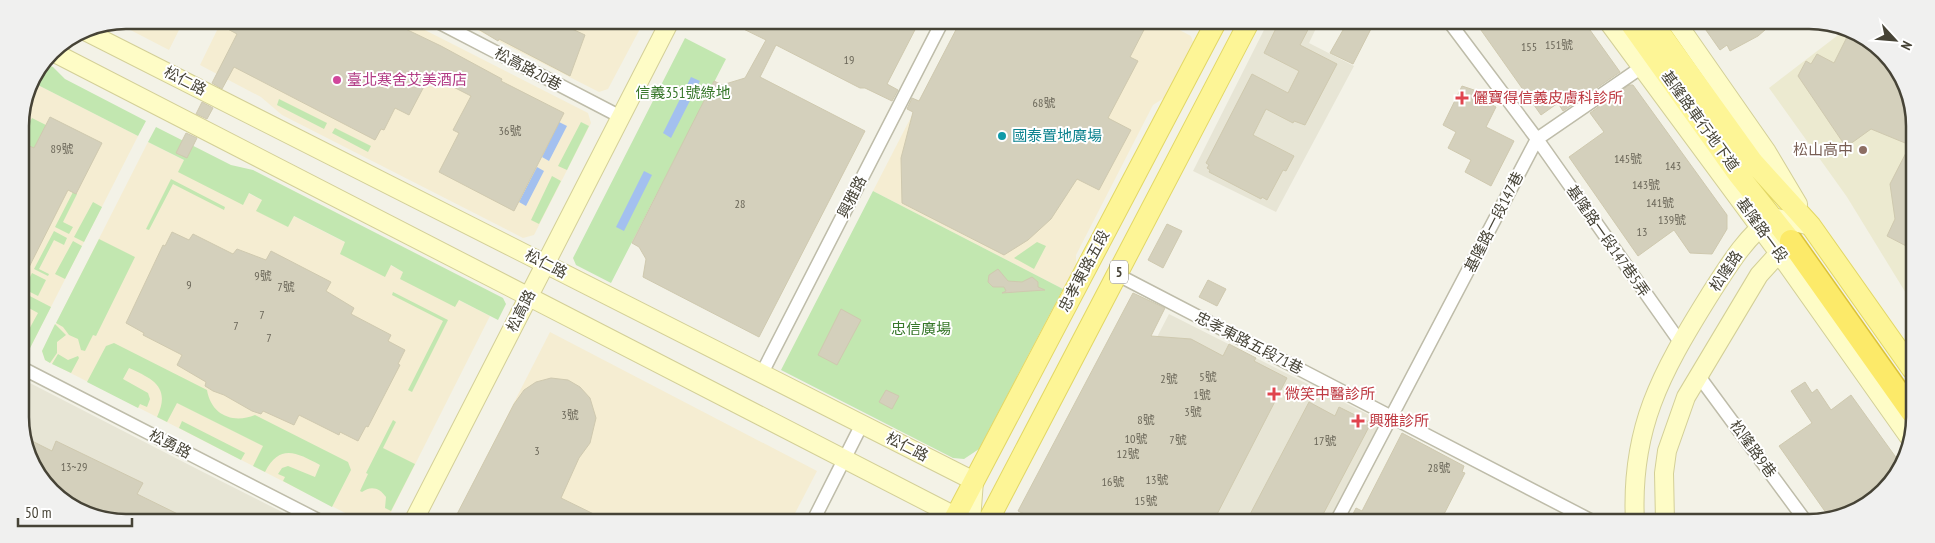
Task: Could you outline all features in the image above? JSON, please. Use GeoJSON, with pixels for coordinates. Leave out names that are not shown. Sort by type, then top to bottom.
{"type":"FeatureCollection","features":[{"type":"Feature","properties":{"kind":"highway"},"geometry":{"type":"LineString","coordinates":[[1784,246],[1855,332],[1906,404]]}},
{"type":"Feature","properties":{"kind":"main road","name":"忠孝東路五段"},"geometry":{"type":"LineString","coordinates":[[961,514],[974,482],[1211,29]]}},
{"type":"Feature","properties":{"kind":"main road","name":"忠孝東路五段"},"geometry":{"type":"LineString","coordinates":[[992,514],[1245,29]]}},
{"type":"Feature","properties":{"kind":"main road","name":"基隆路車行地下道"},"geometry":{"type":"LineString","coordinates":[[1634,29],[1737,173],[1766,222],[1784,246]]}},
{"type":"Feature","properties":{"kind":"main road","name":"基隆路車行地下道"},"geometry":{"type":"LineString","coordinates":[[1657,29],[1753,162],[1811,226]]}},
{"type":"Feature","properties":{"kind":"main road"},"geometry":{"type":"LineString","coordinates":[[1811,226],[1906,361]]}},
{"type":"Feature","properties":{"kind":"street","name":"松高路20巷"},"geometry":{"type":"LineString","coordinates":[[451,29],[620,117]]}},
{"type":"Feature","properties":{"kind":"street","name":"松高路"},"geometry":{"type":"LineString","coordinates":[[417,514],[666,29]]}},
{"type":"Feature","properties":{"kind":"street","name":"興雅路"},"geometry":{"type":"LineString","coordinates":[[762,373],[938,29]]}},
{"type":"Feature","properties":{"kind":"street","name":"基隆路一段147巷5弄"},"geometry":{"type":"LineString","coordinates":[[1454,29],[1537,139],[1680,342]]}},
{"type":"Feature","properties":{"kind":"street","name":"基隆路一段"},"geometry":{"type":"LineString","coordinates":[[1614,29],[1766,222]]}},
{"type":"Feature","properties":{"kind":"street"},"geometry":{"type":"LineString","coordinates":[[1680,29],[1767,152],[1811,226]]}},
{"type":"Feature","properties":{"kind":"street","name":"松仁路"},"geometry":{"type":"LineString","coordinates":[[93,35],[546,263],[974,482]]}},
{"type":"Feature","properties":{"kind":"street"},"geometry":{"type":"LineString","coordinates":[[60,55],[845,459],[948,514]]}},
{"type":"Feature","properties":{"kind":"street","name":"基隆路一段147巷"},"geometry":{"type":"LineString","coordinates":[[1340,514],[1537,139],[1642,67]]}},
{"type":"Feature","properties":{"kind":"street"},"geometry":{"type":"LineString","coordinates":[[1766,222],[1811,226]]}},
{"type":"Feature","properties":{"kind":"street","name":"松隆路"},"geometry":{"type":"LineString","coordinates":[[1635,514],[1635,474],[1640,437],[1661,378],[1680,342],[1733,258],[1766,222]]}},
{"type":"Feature","properties":{"kind":"street","name":"松隆路"},"geometry":{"type":"LineString","coordinates":[[1665,514],[1664,473],[1667,451],[1677,420],[1698,375],[1759,275],[1784,246],[1811,226]]}},
{"type":"Feature","properties":{"kind":"street","name":"基隆路一段"},"geometry":{"type":"LineString","coordinates":[[1784,246],[1905,429]]}},
{"type":"Feature","properties":{"kind":"street","name":"忠孝東路五段71巷"},"geometry":{"type":"LineString","coordinates":[[1118,275],[1392,417],[1564,514]]}},
{"type":"Feature","properties":{"kind":"street","name":"松勇路"},"geometry":{"type":"LineString","coordinates":[[29,372],[306,514]]}},
{"type":"Feature","properties":{"kind":"street","name":"松隆路9巷"},"geometry":{"type":"LineString","coordinates":[[1698,375],[1798,514]]}},
{"type":"Feature","properties":{"kind":"street"},"geometry":{"type":"LineString","coordinates":[[817,514],[862,424]]}},
{"type":"Feature","properties":{"kind":"shaded area"},"geometry":{"type":"Polygon","coordinates":[[[128,29],[180,29],[169,50],[128,29]]]}},
{"type":"Feature","properties":{"kind":"shaded area"},"geometry":{"type":"Polygon","coordinates":[[[218,29],[423,29],[588,113],[591,123],[534,235],[523,238],[282,115],[261,97],[200,65],[218,29]]]}},
{"type":"Feature","properties":{"kind":"shaded area"},"geometry":{"type":"Polygon","coordinates":[[[475,29],[640,29],[608,89],[599,92],[475,29]]]}},
{"type":"Feature","properties":{"kind":"shaded area","name":"國泰置地廣場"},"geometry":{"type":"Polygon","coordinates":[[[956,29],[1178,29],[1191,36],[1193,42],[1164,98],[1153,105],[1076,255],[1076,264],[1063,289],[873,191],[956,29]]]}},
{"type":"Feature","properties":{"kind":"shaded area"},"geometry":{"type":"Polygon","coordinates":[[[1264,29],[1316,29],[1309,43],[1354,66],[1276,212],[1193,171],[1264,29]]]}},
{"type":"Feature","properties":{"kind":"shaded area","name":"松山高中"},"geometry":{"type":"Polygon","coordinates":[[[1840,34],[1863,45],[1870,51],[1870,65],[1884,65],[1890,72],[1901,95],[1906,126],[1906,293],[1847,197],[1769,88],[1840,34]]]}},
{"type":"Feature","properties":{"kind":"shaded area"},"geometry":{"type":"Polygon","coordinates":[[[38,85],[138,136],[29,350],[29,119],[32,101],[38,85]]]}},
{"type":"Feature","properties":{"kind":"shaded area"},"geometry":{"type":"Polygon","coordinates":[[[148,142],[490,316],[390,514],[347,514],[45,360],[42,351],[148,142]]]}},
{"type":"Feature","properties":{"kind":"shaded area"},"geometry":{"type":"Polygon","coordinates":[[[1169,314],[1381,421],[1332,514],[1066,514],[1169,314]]]}},
{"type":"Feature","properties":{"kind":"shaded area"},"geometry":{"type":"Polygon","coordinates":[[[550,332],[817,471],[795,514],[457,514],[550,332]]]}},
{"type":"Feature","properties":{"kind":"shaded area"},"geometry":{"type":"Polygon","coordinates":[[[29,383],[286,514],[119,514],[95,509],[83,504],[57,486],[39,460],[30,430],[29,383]]]}},
{"type":"Feature","properties":{"kind":"green space","name":"信義351號綠地"},"geometry":{"type":"Polygon","coordinates":[[[685,38],[726,59],[611,283],[576,265],[573,258],[685,38]]]}},
{"type":"Feature","properties":{"kind":"green space"},"geometry":{"type":"Polygon","coordinates":[[[50,66],[65,79],[146,121],[138,136],[38,85],[45,72],[50,66]]]}},
{"type":"Feature","properties":{"kind":"green space"},"geometry":{"type":"Polygon","coordinates":[[[279,99],[327,123],[324,129],[277,105],[279,99]]]}},
{"type":"Feature","properties":{"kind":"green space"},"geometry":{"type":"Polygon","coordinates":[[[32,118],[46,125],[30,156],[29,156],[29,124],[32,118]]]}},
{"type":"Feature","properties":{"kind":"green space"},"geometry":{"type":"Polygon","coordinates":[[[581,122],[589,126],[567,170],[558,166],[581,122]]]}},
{"type":"Feature","properties":{"kind":"green space"},"geometry":{"type":"Polygon","coordinates":[[[156,127],[231,165],[253,170],[503,298],[506,304],[498,320],[459,300],[455,307],[400,279],[403,272],[391,265],[385,277],[340,254],[345,242],[294,216],[288,227],[256,211],[262,200],[249,193],[243,205],[178,172],[184,160],[148,142],[156,127]]]}},
{"type":"Feature","properties":{"kind":"green space"},"geometry":{"type":"Polygon","coordinates":[[[335,128],[371,146],[368,152],[332,133],[335,128]]]}},
{"type":"Feature","properties":{"kind":"green space"},"geometry":{"type":"Polygon","coordinates":[[[552,176],[561,181],[539,224],[531,220],[552,176]]]}},
{"type":"Feature","properties":{"kind":"green space"},"geometry":{"type":"Polygon","coordinates":[[[171,179],[225,207],[224,210],[173,184],[149,230],[146,229],[171,179]]]}},
{"type":"Feature","properties":{"kind":"green space","name":"忠信廣場"},"geometry":{"type":"Polygon","coordinates":[[[873,191],[1063,289],[979,449],[964,459],[953,458],[781,370],[873,191]]]}},
{"type":"Feature","properties":{"kind":"green space"},"geometry":{"type":"Polygon","coordinates":[[[73,192],[77,194],[63,222],[73,227],[69,234],[55,227],[73,192]]]}},
{"type":"Feature","properties":{"kind":"green space"},"geometry":{"type":"Polygon","coordinates":[[[93,202],[102,207],[84,242],[74,237],[93,202]]]}},
{"type":"Feature","properties":{"kind":"green space"},"geometry":{"type":"Polygon","coordinates":[[[54,231],[67,238],[64,245],[54,240],[39,269],[49,274],[48,276],[34,269],[54,231]]]}},
{"type":"Feature","properties":{"kind":"green space"},"geometry":{"type":"Polygon","coordinates":[[[99,239],[135,257],[96,336],[93,335],[85,351],[81,350],[78,339],[69,335],[63,327],[56,323],[99,239]]]}},
{"type":"Feature","properties":{"kind":"green space"},"geometry":{"type":"Polygon","coordinates":[[[73,241],[82,246],[65,279],[55,274],[73,241]]]}},
{"type":"Feature","properties":{"kind":"green space"},"geometry":{"type":"Polygon","coordinates":[[[1037,242],[1046,246],[1034,269],[1014,258],[1037,242]]]}},
{"type":"Feature","properties":{"kind":"green space"},"geometry":{"type":"Polygon","coordinates":[[[32,273],[46,280],[38,296],[29,292],[29,279],[32,273]]]}},
{"type":"Feature","properties":{"kind":"green space"},"geometry":{"type":"Polygon","coordinates":[[[393,292],[448,320],[412,392],[408,390],[443,321],[392,295],[393,292]]]}},
{"type":"Feature","properties":{"kind":"green space"},"geometry":{"type":"Polygon","coordinates":[[[29,296],[51,307],[29,350],[29,329],[38,313],[29,308],[29,296]]]}},
{"type":"Feature","properties":{"kind":"green space"},"geometry":{"type":"Polygon","coordinates":[[[55,324],[66,335],[57,342],[57,353],[50,363],[45,360],[42,351],[55,324]]]}},
{"type":"Feature","properties":{"kind":"green space"},"geometry":{"type":"Polygon","coordinates":[[[114,343],[207,390],[213,406],[224,415],[231,418],[247,418],[255,415],[348,462],[351,470],[332,507],[283,481],[285,477],[278,474],[282,468],[288,466],[315,477],[320,465],[290,453],[277,457],[265,472],[253,466],[263,446],[177,403],[167,422],[157,417],[161,407],[161,391],[152,380],[129,368],[123,379],[148,393],[150,399],[147,407],[140,404],[138,408],[87,382],[106,346],[114,343]]]}},
{"type":"Feature","properties":{"kind":"green space"},"geometry":{"type":"Polygon","coordinates":[[[58,354],[68,360],[78,356],[79,358],[71,373],[52,364],[58,354]]]}},
{"type":"Feature","properties":{"kind":"green space"},"geometry":{"type":"Polygon","coordinates":[[[393,420],[396,422],[383,448],[415,464],[391,511],[385,508],[386,497],[381,491],[372,488],[360,491],[368,474],[366,473],[393,420]]]}},
{"type":"Feature","properties":{"kind":"green space"},"geometry":{"type":"Polygon","coordinates":[[[182,421],[245,453],[241,460],[179,428],[182,421]]]}},
{"type":"Feature","properties":{"kind":"water"},"geometry":{"type":"Polygon","coordinates":[[[691,77],[700,81],[671,138],[663,133],[691,77]]]}},
{"type":"Feature","properties":{"kind":"water"},"geometry":{"type":"Polygon","coordinates":[[[559,122],[567,126],[549,161],[542,157],[559,122]]]}},
{"type":"Feature","properties":{"kind":"water"},"geometry":{"type":"Polygon","coordinates":[[[537,167],[544,171],[526,206],[519,202],[537,167]]]}},
{"type":"Feature","properties":{"kind":"water"},"geometry":{"type":"Polygon","coordinates":[[[644,171],[652,175],[624,231],[616,227],[644,171]]]}},
{"type":"Feature","properties":{"kind":"building","name":"臺北寒舍艾美酒店"},"geometry":{"type":"Polygon","coordinates":[[[228,29],[406,29],[441,46],[502,79],[501,81],[564,113],[514,211],[439,172],[459,133],[453,130],[471,96],[430,75],[409,115],[395,108],[384,130],[381,129],[375,140],[234,67],[222,89],[212,83],[237,34],[228,29]]]}},
{"type":"Feature","properties":{"kind":"building"},"geometry":{"type":"Polygon","coordinates":[[[478,29],[572,29],[585,35],[570,76],[499,39],[498,41],[478,29]]]}},
{"type":"Feature","properties":{"kind":"building"},"geometry":{"type":"Polygon","coordinates":[[[743,29],[915,29],[887,84],[898,90],[892,101],[865,88],[860,88],[776,45],[760,77],[865,131],[759,337],[643,277],[646,259],[639,247],[632,243],[714,81],[722,85],[745,78],[766,40],[743,29]]]}},
{"type":"Feature","properties":{"kind":"building","name":"國泰置地廣場"},"geometry":{"type":"Polygon","coordinates":[[[956,29],[1144,29],[1130,57],[1138,61],[1108,118],[1131,130],[1099,190],[1077,179],[1051,219],[1028,240],[1004,255],[902,203],[901,158],[913,112],[907,109],[912,98],[919,101],[956,29]]]}},
{"type":"Feature","properties":{"kind":"building"},"geometry":{"type":"Polygon","coordinates":[[[1276,29],[1308,29],[1300,45],[1337,64],[1305,125],[1294,121],[1293,123],[1266,109],[1253,135],[1294,156],[1286,171],[1283,170],[1267,200],[1262,197],[1261,199],[1209,172],[1210,170],[1207,168],[1209,165],[1206,163],[1252,74],[1288,93],[1299,71],[1264,53],[1276,29]]]}},
{"type":"Feature","properties":{"kind":"building"},"geometry":{"type":"Polygon","coordinates":[[[1344,29],[1371,29],[1353,64],[1330,53],[1344,29]]]}},
{"type":"Feature","properties":{"kind":"building"},"geometry":{"type":"Polygon","coordinates":[[[1480,29],[1589,29],[1620,72],[1563,111],[1558,103],[1541,115],[1480,29]]]}},
{"type":"Feature","properties":{"kind":"building"},"geometry":{"type":"Polygon","coordinates":[[[1705,29],[1766,29],[1758,36],[1730,51],[1727,45],[1720,50],[1705,29]]]}},
{"type":"Feature","properties":{"kind":"building"},"geometry":{"type":"Polygon","coordinates":[[[1847,37],[1870,51],[1870,65],[1884,65],[1890,72],[1901,95],[1905,113],[1906,143],[1871,129],[1846,147],[1798,76],[1806,61],[1811,64],[1817,54],[1834,63],[1847,37]]]}},
{"type":"Feature","properties":{"kind":"building"},"geometry":{"type":"Polygon","coordinates":[[[1629,85],[1633,85],[1727,215],[1727,229],[1712,254],[1690,253],[1674,230],[1638,256],[1569,157],[1604,132],[1590,113],[1629,85]]]}},
{"type":"Feature","properties":{"kind":"building"},"geometry":{"type":"Polygon","coordinates":[[[1462,86],[1489,95],[1492,105],[1496,107],[1486,127],[1514,141],[1491,186],[1465,172],[1471,160],[1448,148],[1456,132],[1443,125],[1462,86]]]}},
{"type":"Feature","properties":{"kind":"building"},"geometry":{"type":"Polygon","coordinates":[[[202,102],[213,108],[207,119],[196,114],[202,102]]]}},
{"type":"Feature","properties":{"kind":"building"},"geometry":{"type":"Polygon","coordinates":[[[50,117],[102,143],[76,194],[68,190],[29,267],[29,146],[34,148],[50,117]]]}},
{"type":"Feature","properties":{"kind":"building"},"geometry":{"type":"Polygon","coordinates":[[[186,133],[197,138],[187,158],[176,153],[186,133]]]}},
{"type":"Feature","properties":{"kind":"building"},"geometry":{"type":"Polygon","coordinates":[[[1906,153],[1906,246],[1887,236],[1895,219],[1890,184],[1906,153]]]}},
{"type":"Feature","properties":{"kind":"building"},"geometry":{"type":"Polygon","coordinates":[[[1167,224],[1182,231],[1163,268],[1148,260],[1167,224]]]}},
{"type":"Feature","properties":{"kind":"building"},"geometry":{"type":"Polygon","coordinates":[[[172,232],[189,240],[193,234],[233,254],[237,249],[266,260],[271,251],[331,282],[326,291],[354,308],[351,314],[391,335],[388,341],[405,350],[398,364],[400,365],[368,427],[366,426],[358,441],[340,432],[339,435],[299,415],[294,425],[263,411],[261,414],[252,411],[205,386],[206,382],[177,365],[182,355],[143,335],[144,333],[126,323],[163,245],[165,246],[172,232]]]}},
{"type":"Feature","properties":{"kind":"building"},"geometry":{"type":"Polygon","coordinates":[[[998,269],[1008,281],[1022,282],[1032,277],[1038,282],[1038,287],[1045,290],[1002,293],[1006,291],[1004,287],[993,287],[988,282],[989,275],[998,269]]]}},
{"type":"Feature","properties":{"kind":"building"},"geometry":{"type":"Polygon","coordinates":[[[1208,280],[1226,289],[1217,306],[1199,297],[1208,280]]]}},
{"type":"Feature","properties":{"kind":"building"},"geometry":{"type":"Polygon","coordinates":[[[1133,293],[1165,308],[1151,336],[1191,339],[1223,356],[1229,344],[1256,358],[1254,361],[1287,378],[1217,514],[1024,514],[1018,511],[1133,293]]]}},
{"type":"Feature","properties":{"kind":"building"},"geometry":{"type":"Polygon","coordinates":[[[841,309],[861,320],[837,365],[818,355],[841,309]]]}},
{"type":"Feature","properties":{"kind":"building"},"geometry":{"type":"Polygon","coordinates":[[[551,378],[568,380],[580,387],[590,398],[596,418],[590,443],[579,458],[561,498],[594,514],[457,514],[514,404],[524,390],[536,382],[551,378]]]}},
{"type":"Feature","properties":{"kind":"building"},"geometry":{"type":"Polygon","coordinates":[[[1805,382],[1812,393],[1817,389],[1831,410],[1851,395],[1897,458],[1878,486],[1863,498],[1846,507],[1826,512],[1779,446],[1812,423],[1791,391],[1805,382]]]}},
{"type":"Feature","properties":{"kind":"building"},"geometry":{"type":"Polygon","coordinates":[[[886,390],[899,396],[892,409],[879,402],[886,390]]]}},
{"type":"Feature","properties":{"kind":"building"},"geometry":{"type":"Polygon","coordinates":[[[1309,402],[1335,416],[1339,407],[1371,423],[1323,514],[1250,514],[1309,402]]]}},
{"type":"Feature","properties":{"kind":"building"},"geometry":{"type":"Polygon","coordinates":[[[1402,433],[1464,466],[1462,472],[1465,473],[1444,514],[1353,514],[1356,508],[1362,511],[1402,433]]]}},
{"type":"Feature","properties":{"kind":"building"},"geometry":{"type":"Polygon","coordinates":[[[32,441],[52,451],[56,441],[143,483],[137,494],[178,514],[119,514],[95,509],[83,504],[57,486],[45,471],[32,441]]]}},
{"type":"Feature","properties":{"kind":"place","name":"臺北寒舍艾美酒店"},"geometry":{"type":"Point","coordinates":[337,80]}},
{"type":"Feature","properties":{"kind":"place","name":"儷寶得信義皮膚科診所"},"geometry":{"type":"Point","coordinates":[1462,98]}},
{"type":"Feature","properties":{"kind":"place","name":"國泰置地廣場"},"geometry":{"type":"Point","coordinates":[1002,136]}},
{"type":"Feature","properties":{"kind":"place","name":"松山高中"},"geometry":{"type":"Point","coordinates":[1863,150]}},
{"type":"Feature","properties":{"kind":"place","name":"微笑中醫診所"},"geometry":{"type":"Point","coordinates":[1274,394]}},
{"type":"Feature","properties":{"kind":"place","name":"興雅診所"},"geometry":{"type":"Point","coordinates":[1358,421]}}]}
